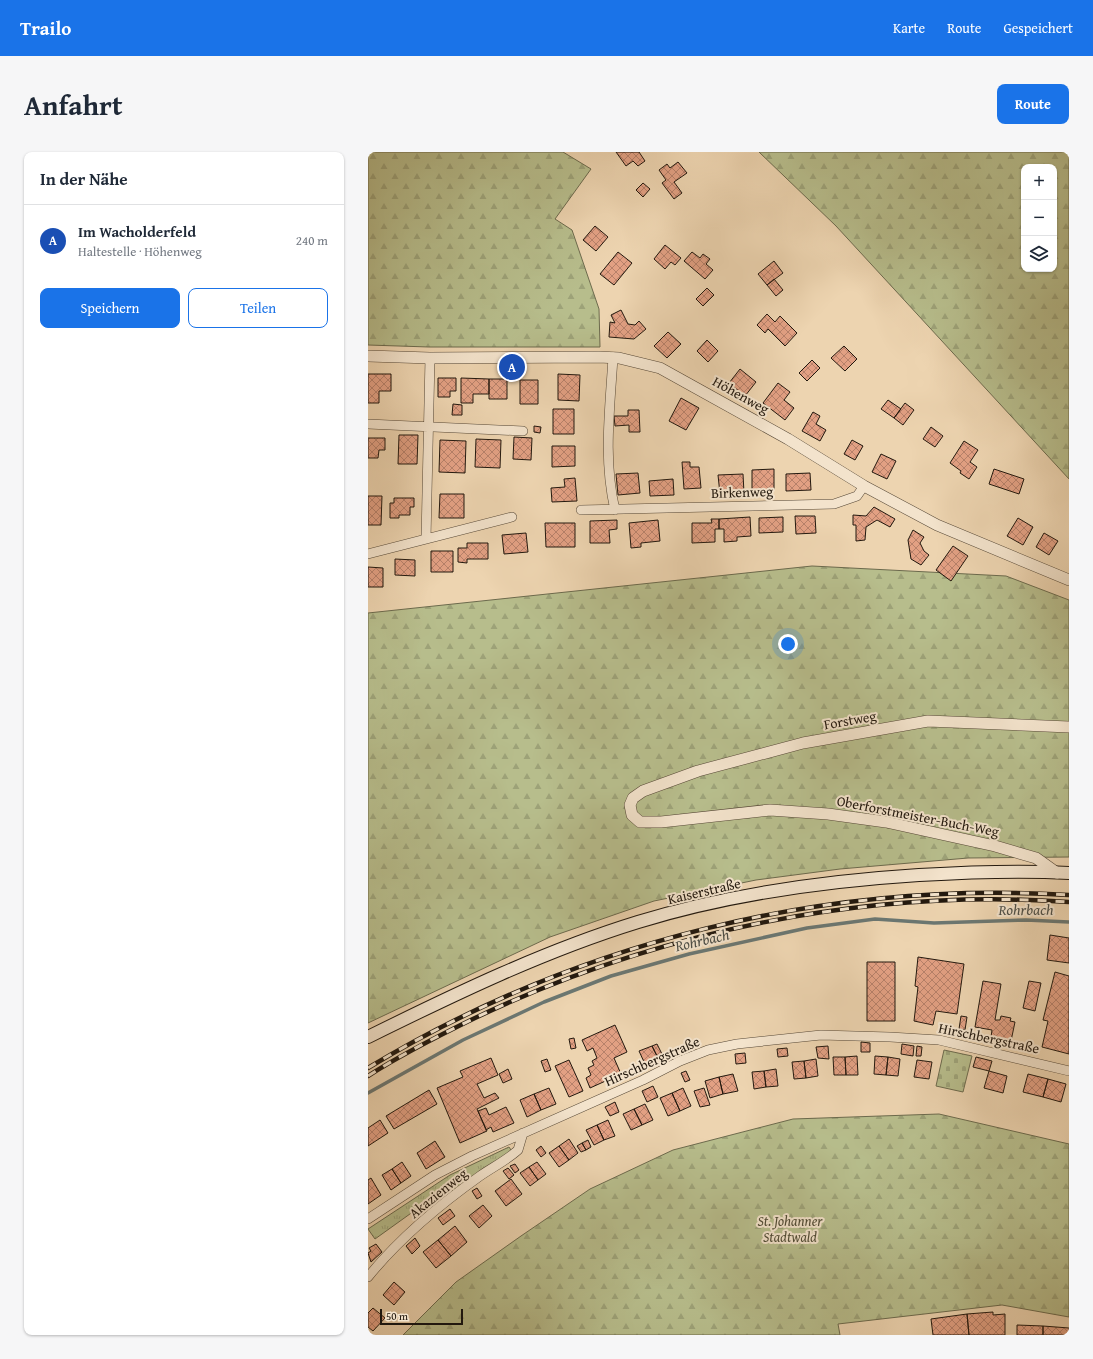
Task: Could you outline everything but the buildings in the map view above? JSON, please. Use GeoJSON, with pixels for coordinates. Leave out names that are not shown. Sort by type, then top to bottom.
{"type":"FeatureCollection","features":[{"type":"Feature","properties":{"kind":"main road","name":"Kaiserstraße"},"geometry":{"type":"LineString","coordinates":[[368,1037],[442,1001],[558,950],[637,922],[717,901],[800,887],[869,878],[1010,871],[1069,873]]}},
{"type":"Feature","properties":{"kind":"street","name":"Höhenweg"},"geometry":{"type":"LineString","coordinates":[[368,356],[430,358],[613,357],[660,368],[788,439],[864,486],[937,526],[1069,580]]}},
{"type":"Feature","properties":{"kind":"street"},"geometry":{"type":"LineString","coordinates":[[613,357],[607,440],[610,488],[615,510]]}},
{"type":"Feature","properties":{"kind":"street"},"geometry":{"type":"LineString","coordinates":[[426,539],[430,358]]}},
{"type":"Feature","properties":{"kind":"street"},"geometry":{"type":"LineString","coordinates":[[368,424],[523,430]]}},
{"type":"Feature","properties":{"kind":"street","name":"Birkenweg"},"geometry":{"type":"LineString","coordinates":[[581,510],[834,504],[857,496],[864,486]]}},
{"type":"Feature","properties":{"kind":"street"},"geometry":{"type":"LineString","coordinates":[[368,554],[512,517]]}},
{"type":"Feature","properties":{"kind":"street","name":"Forstweg"},"geometry":{"type":"LineString","coordinates":[[643,791],[698,770],[803,743],[928,721],[1069,728]]}},
{"type":"Feature","properties":{"kind":"street","name":"Oberforstmeister-Buch-Weg"},"geometry":{"type":"LineString","coordinates":[[643,791],[633,798],[630,804],[632,815],[640,822],[661,822],[770,810],[828,814],[886,822],[995,846],[1036,858],[1057,873]]}},
{"type":"Feature","properties":{"kind":"street","name":"Hirschbergstraße"},"geometry":{"type":"LineString","coordinates":[[368,1219],[435,1175],[523,1133],[643,1080],[680,1061],[708,1050],[737,1044],[821,1035],[890,1036],[939,1040],[1069,1071]]}},
{"type":"Feature","properties":{"kind":"street","name":"Akazienweg"},"geometry":{"type":"LineString","coordinates":[[368,1276],[401,1241],[423,1222],[480,1177],[518,1150],[523,1133]]}},
{"type":"Feature","properties":{"kind":"green space"},"geometry":{"type":"Polygon","coordinates":[[[368,152],[563,152],[591,169],[555,219],[572,230],[599,309],[600,347],[429,347],[368,345],[368,152]]]}},
{"type":"Feature","properties":{"kind":"green space"},"geometry":{"type":"Polygon","coordinates":[[[759,152],[1069,152],[1069,479],[836,226],[759,152]]]}},
{"type":"Feature","properties":{"kind":"green space"},"geometry":{"type":"Polygon","coordinates":[[[812,566],[1006,576],[1069,600],[1069,857],[968,858],[840,869],[756,880],[654,901],[550,937],[368,1023],[368,613],[812,566]]]}},
{"type":"Feature","properties":{"kind":"green space"},"geometry":{"type":"Polygon","coordinates":[[[944,1050],[972,1056],[963,1092],[936,1086],[944,1050]]]}},
{"type":"Feature","properties":{"kind":"green space","name":"St. Johanner Stadtwald"},"geometry":{"type":"Polygon","coordinates":[[[939,1114],[1069,1144],[1069,1317],[1002,1305],[838,1324],[840,1335],[403,1335],[456,1282],[521,1236],[590,1189],[673,1150],[793,1119],[939,1114]]]}},
{"type":"Feature","properties":{"kind":"green space"},"geometry":{"type":"Polygon","coordinates":[[[509,1147],[511,1150],[506,1156],[451,1192],[442,1191],[375,1239],[368,1229],[450,1175],[509,1147]]]}},
{"type":"Feature","properties":{"kind":"waterway","name":"Rohrbach"},"geometry":{"type":"LineString","coordinates":[[368,1093],[463,1040],[544,1002],[611,976],[689,954],[807,928],[875,919],[934,923],[1026,920],[1069,922]]}},
{"type":"Feature","properties":{"kind":"railway"},"geometry":{"type":"LineString","coordinates":[[368,1068],[448,1024],[531,986],[617,954],[705,929],[795,910],[886,898],[978,893],[1069,895]]}},
{"type":"Feature","properties":{"kind":"railway"},"geometry":{"type":"LineString","coordinates":[[368,1076],[447,1032],[545,987],[617,961],[690,939],[765,922],[841,910],[917,902],[993,899],[1069,902]]}},
{"type":"Feature","properties":{"kind":"place","name":"Im Wacholderfeld"},"geometry":{"type":"Point","coordinates":[512,367]}}]}
